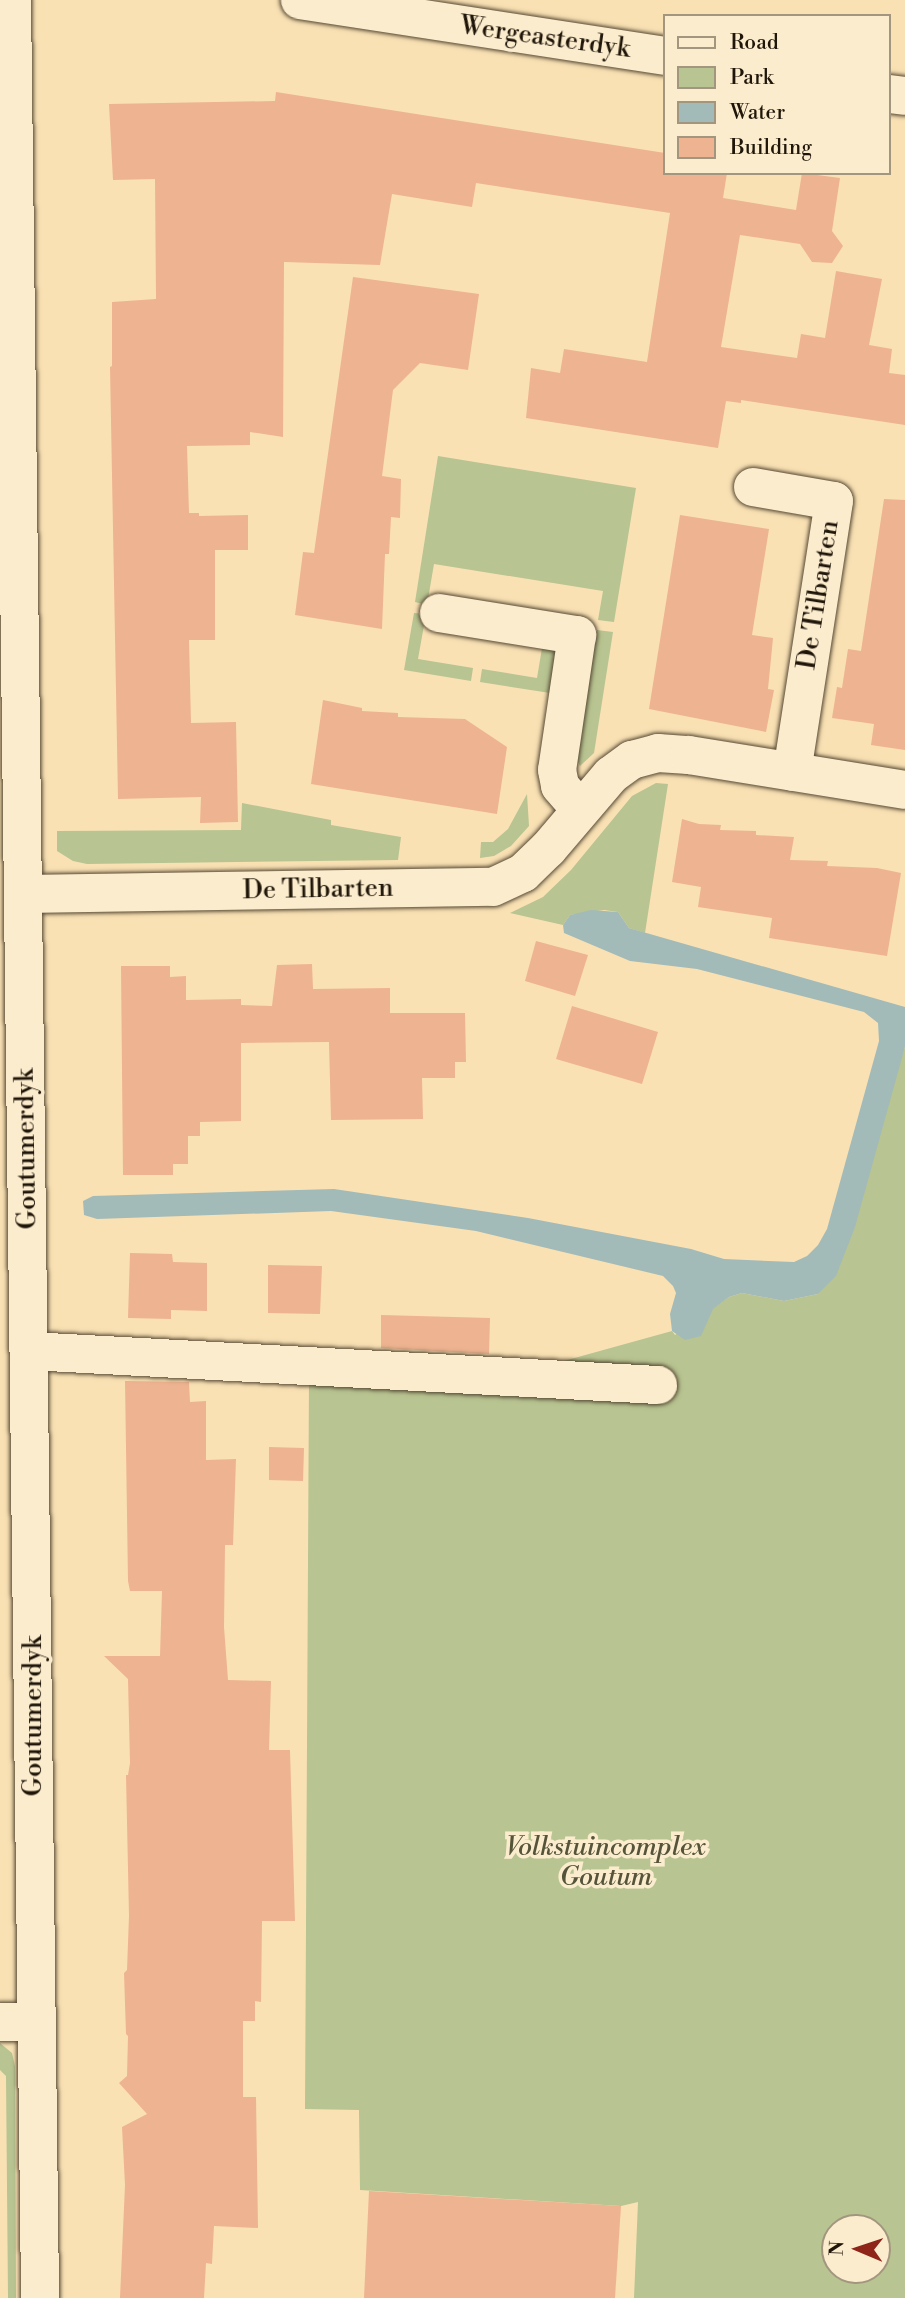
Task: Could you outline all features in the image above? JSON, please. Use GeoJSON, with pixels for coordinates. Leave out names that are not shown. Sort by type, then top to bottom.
{"type":"FeatureCollection","features":[{"type":"Feature","properties":{"kind":"street","name":"Goutumerdyk"},"geometry":{"type":"LineString","coordinates":[[12,0],[30,1351],[18,2022],[40,2298]]}},
{"type":"Feature","properties":{"kind":"street","name":"Wergeasterdyk"},"geometry":{"type":"LineString","coordinates":[[300,0],[664,56]]}},
{"type":"Feature","properties":{"kind":"street","name":"De Tilbarten"},"geometry":{"type":"LineString","coordinates":[[752,487],[834,501],[792,772]]}},
{"type":"Feature","properties":{"kind":"street"},"geometry":{"type":"LineString","coordinates":[[439,613],[577,635],[557,770],[560,786],[580,809]]}},
{"type":"Feature","properties":{"kind":"street","name":"De Tilbarten"},"geometry":{"type":"LineString","coordinates":[[24,894],[493,887],[523,873],[548,849],[611,775],[632,760],[658,753],[905,790]]}},
{"type":"Feature","properties":{"kind":"street"},"geometry":{"type":"LineString","coordinates":[[30,1351],[658,1385]]}},
{"type":"Feature","properties":{"kind":"green space"},"geometry":{"type":"Polygon","coordinates":[[[438,456],[636,488],[614,622],[598,620],[603,591],[434,564],[427,605],[415,602],[438,456]]]}},
{"type":"Feature","properties":{"kind":"green space"},"geometry":{"type":"Polygon","coordinates":[[[414,613],[426,614],[418,659],[473,668],[471,681],[404,670],[414,613]]]}},
{"type":"Feature","properties":{"kind":"green space"},"geometry":{"type":"Polygon","coordinates":[[[597,630],[613,632],[594,753],[580,766],[576,758],[597,630]]]}},
{"type":"Feature","properties":{"kind":"green space"},"geometry":{"type":"Polygon","coordinates":[[[542,648],[555,651],[550,693],[480,682],[482,669],[537,678],[542,648]]]}},
{"type":"Feature","properties":{"kind":"green space"},"geometry":{"type":"Polygon","coordinates":[[[656,783],[668,784],[645,933],[629,928],[618,912],[604,910],[570,915],[563,925],[510,913],[543,897],[571,870],[632,796],[656,783]]]}},
{"type":"Feature","properties":{"kind":"green space"},"geometry":{"type":"Polygon","coordinates":[[[527,794],[529,826],[511,846],[494,856],[480,858],[481,842],[493,842],[508,829],[527,794]]]}},
{"type":"Feature","properties":{"kind":"green space"},"geometry":{"type":"Polygon","coordinates":[[[242,803],[331,820],[331,825],[401,837],[398,860],[87,864],[73,861],[57,851],[57,831],[241,830],[242,803]]]}},
{"type":"Feature","properties":{"kind":"green space","name":"Volkstuincomplex Goutum"},"geometry":{"type":"Polygon","coordinates":[[[905,1047],[905,2298],[634,2298],[638,2202],[621,2206],[360,2190],[359,2110],[305,2109],[309,1379],[542,1367],[672,1331],[675,1335],[729,1297],[742,1293],[784,1301],[818,1294],[905,1047]]]}},
{"type":"Feature","properties":{"kind":"green space"},"geometry":{"type":"Polygon","coordinates":[[[0,2043],[12,2053],[15,2066],[16,2298],[8,2298],[6,2076],[0,2070],[0,2043]]]}},
{"type":"Feature","properties":{"kind":"water"},"geometry":{"type":"Polygon","coordinates":[[[591,910],[618,912],[629,928],[905,1007],[905,1047],[855,1227],[836,1276],[818,1294],[784,1301],[742,1293],[729,1297],[713,1309],[701,1336],[685,1340],[672,1331],[670,1314],[676,1293],[663,1276],[476,1231],[331,1211],[97,1219],[84,1215],[83,1201],[93,1196],[334,1189],[528,1218],[691,1249],[724,1259],[794,1262],[807,1256],[818,1245],[827,1229],[879,1041],[878,1023],[864,1012],[697,969],[630,961],[564,933],[563,925],[570,915],[591,910]]]}},
{"type":"Feature","properties":{"kind":"building"},"geometry":{"type":"Polygon","coordinates":[[[276,92],[664,153],[664,175],[727,175],[723,198],[796,210],[802,175],[840,178],[832,231],[843,246],[832,263],[812,262],[800,244],[740,235],[721,347],[797,358],[801,334],[825,338],[836,271],[882,279],[869,345],[892,349],[889,373],[905,375],[905,425],[741,400],[741,403],[726,401],[718,448],[526,418],[531,368],[560,373],[564,349],[647,362],[670,213],[476,183],[472,207],[392,194],[380,265],[284,262],[283,437],[250,432],[250,445],[187,446],[189,513],[199,513],[199,516],[248,515],[248,550],[215,550],[215,640],[189,640],[191,723],[236,722],[238,822],[200,823],[201,797],[118,799],[110,367],[112,302],[156,299],[155,179],[113,180],[109,104],[275,101],[276,92]]]}},
{"type":"Feature","properties":{"kind":"building"},"geometry":{"type":"Polygon","coordinates":[[[353,277],[479,294],[468,370],[420,363],[393,390],[382,476],[401,479],[400,518],[391,517],[389,554],[385,554],[382,629],[295,615],[303,552],[314,553],[353,277]]]}},
{"type":"Feature","properties":{"kind":"building"},"geometry":{"type":"Polygon","coordinates":[[[884,499],[905,500],[905,750],[871,745],[874,724],[832,718],[837,687],[842,688],[848,649],[861,651],[884,499]]]}},
{"type":"Feature","properties":{"kind":"building"},"geometry":{"type":"Polygon","coordinates":[[[680,515],[769,529],[752,635],[773,638],[768,689],[774,690],[766,732],[649,709],[680,515]]]}},
{"type":"Feature","properties":{"kind":"building"},"geometry":{"type":"Polygon","coordinates":[[[323,700],[362,708],[362,711],[398,713],[398,717],[465,719],[507,747],[497,814],[311,784],[323,700]]]}},
{"type":"Feature","properties":{"kind":"building"},"geometry":{"type":"Polygon","coordinates":[[[682,819],[699,824],[721,825],[720,830],[756,831],[756,835],[794,837],[790,860],[828,861],[827,866],[877,868],[901,873],[887,956],[769,938],[772,918],[698,907],[701,887],[672,882],[682,819]]]}},
{"type":"Feature","properties":{"kind":"building"},"geometry":{"type":"Polygon","coordinates":[[[536,941],[588,955],[575,996],[525,981],[536,941]]]}},
{"type":"Feature","properties":{"kind":"building"},"geometry":{"type":"Polygon","coordinates":[[[312,964],[313,989],[390,988],[390,1013],[465,1013],[466,1062],[455,1062],[455,1078],[422,1078],[423,1119],[331,1120],[329,1042],[241,1043],[241,1121],[200,1122],[200,1136],[188,1136],[188,1164],[173,1164],[173,1175],[123,1175],[121,966],[170,966],[170,977],[186,976],[186,1000],[241,999],[241,1005],[272,1006],[277,965],[312,964]]]}},
{"type":"Feature","properties":{"kind":"building"},"geometry":{"type":"Polygon","coordinates":[[[572,1006],[658,1032],[642,1084],[556,1059],[572,1006]]]}},
{"type":"Feature","properties":{"kind":"building"},"geometry":{"type":"Polygon","coordinates":[[[130,1253],[172,1254],[173,1262],[207,1263],[207,1311],[171,1310],[171,1319],[128,1318],[130,1253]]]}},
{"type":"Feature","properties":{"kind":"building"},"geometry":{"type":"Polygon","coordinates":[[[268,1265],[322,1266],[320,1314],[268,1313],[268,1265]]]}},
{"type":"Feature","properties":{"kind":"building"},"geometry":{"type":"Polygon","coordinates":[[[381,1315],[490,1318],[489,1354],[381,1348],[381,1315]]]}},
{"type":"Feature","properties":{"kind":"building"},"geometry":{"type":"Polygon","coordinates":[[[125,1381],[189,1382],[190,1402],[206,1401],[206,1460],[236,1459],[233,1545],[225,1545],[224,1627],[228,1680],[271,1681],[269,1750],[290,1750],[295,1921],[262,1921],[261,2002],[255,2001],[255,2021],[243,2021],[243,2097],[256,2097],[258,2228],[214,2226],[212,2264],[206,2263],[204,2298],[120,2298],[125,2185],[122,2127],[147,2114],[119,2083],[127,2076],[128,2036],[124,1973],[127,1970],[129,1916],[126,1775],[130,1763],[128,1679],[104,1656],[160,1656],[162,1591],[130,1591],[128,1581],[125,1381]]]}},
{"type":"Feature","properties":{"kind":"building"},"geometry":{"type":"Polygon","coordinates":[[[269,1447],[304,1448],[303,1481],[269,1480],[269,1447]]]}},
{"type":"Feature","properties":{"kind":"building"},"geometry":{"type":"Polygon","coordinates":[[[369,2191],[621,2206],[615,2298],[364,2298],[369,2191]]]}}]}
